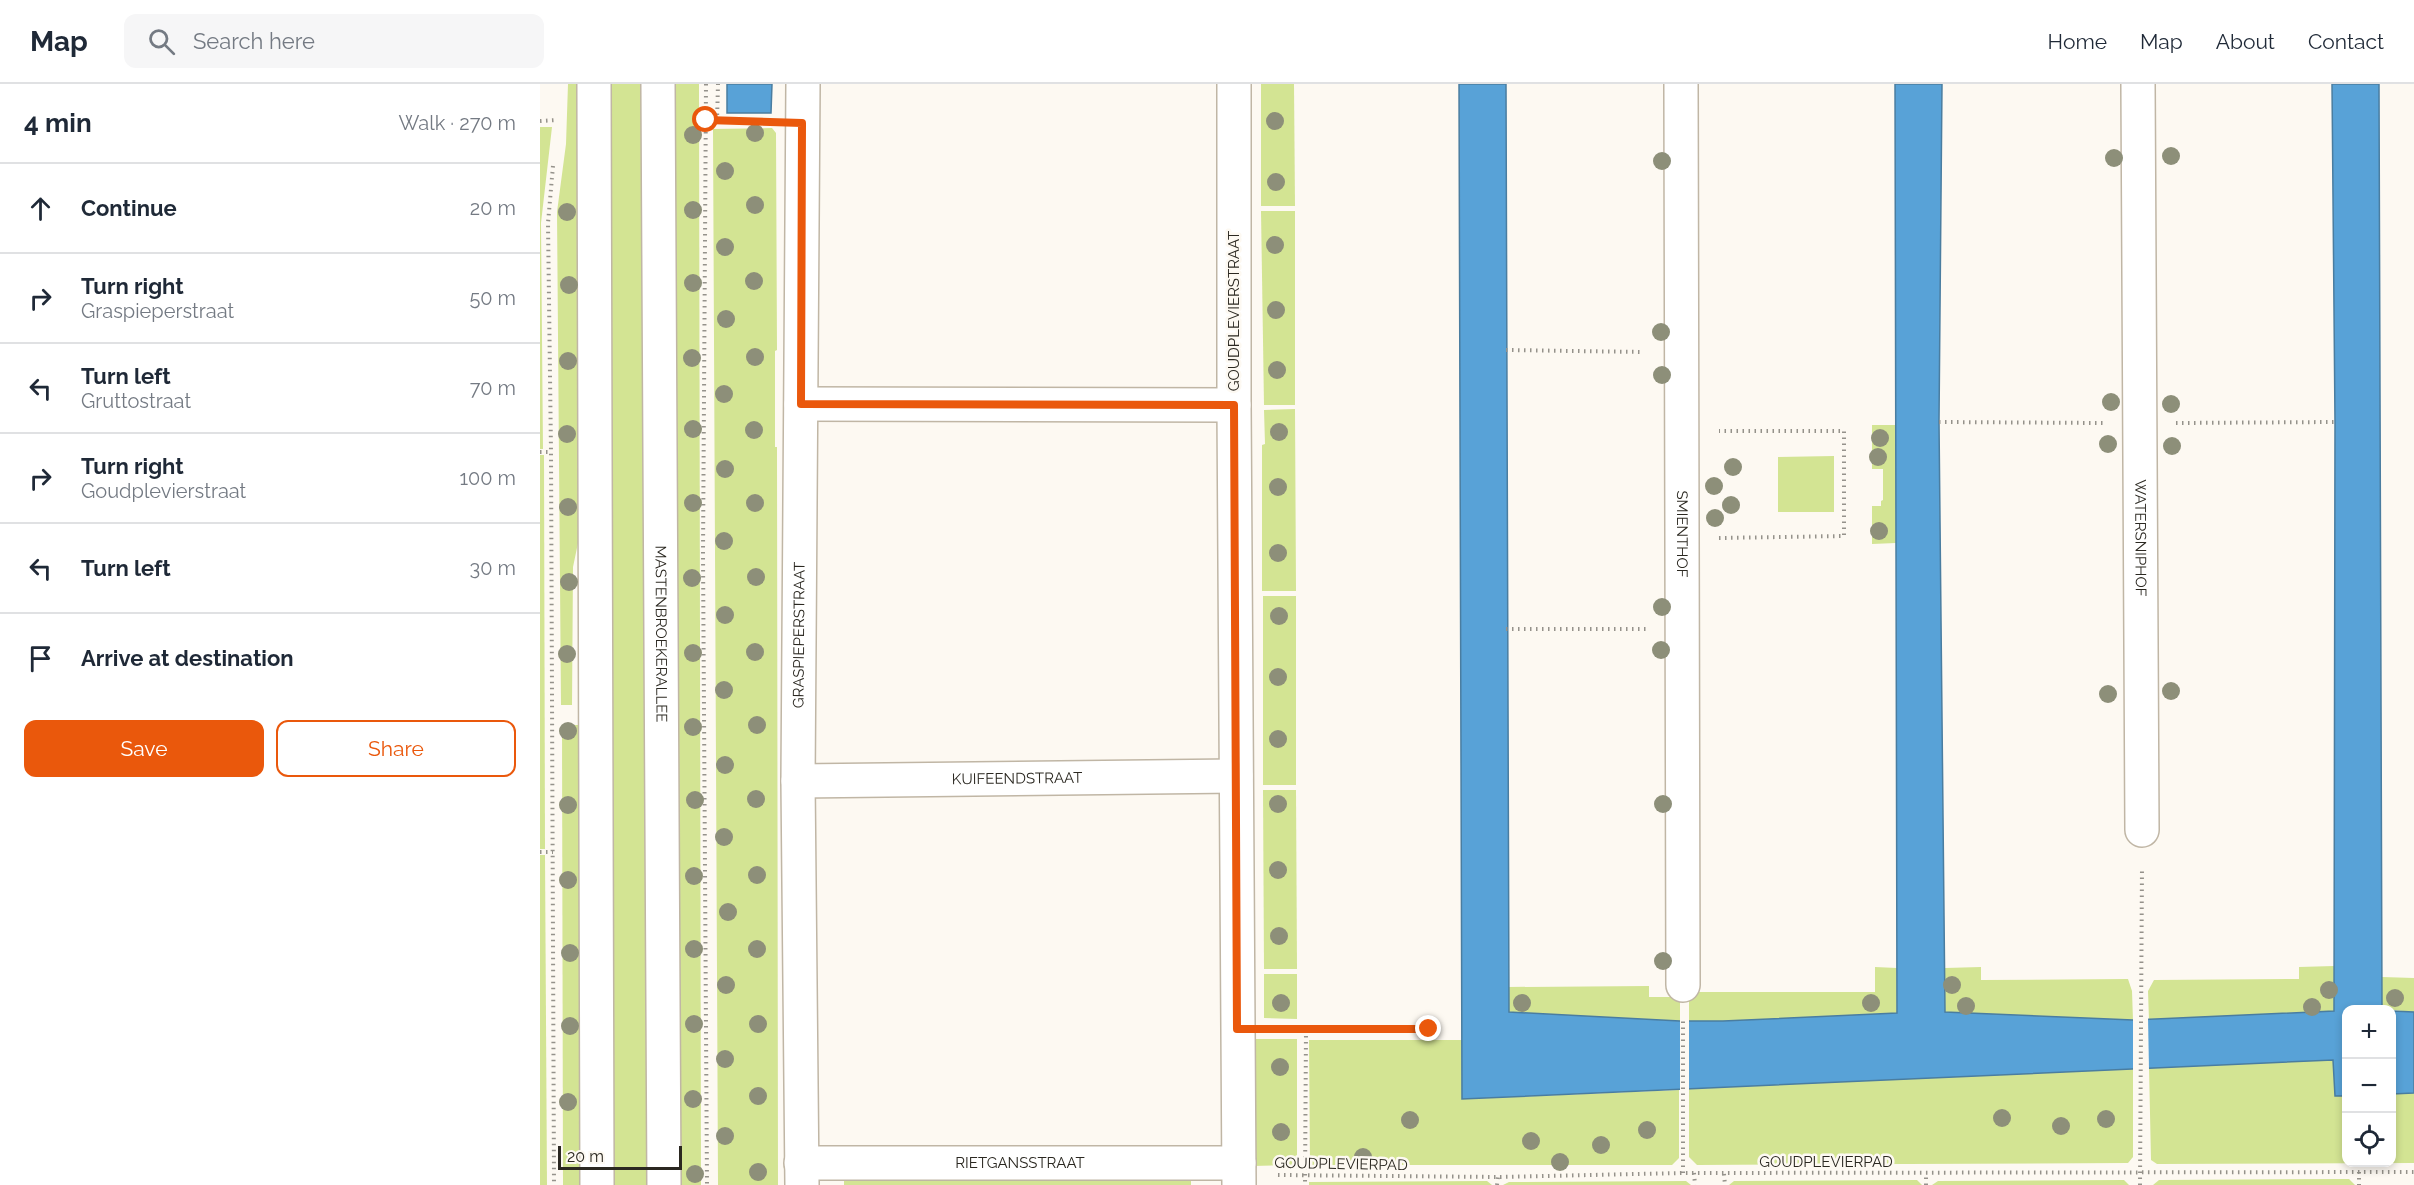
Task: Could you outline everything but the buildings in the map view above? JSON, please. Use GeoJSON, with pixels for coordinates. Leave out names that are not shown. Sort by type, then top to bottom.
{"type":"FeatureCollection","features":[{"type":"Feature","properties":{"kind":"street"},"geometry":{"type":"LineString","coordinates":[[594,84],[597,1185]]}},
{"type":"Feature","properties":{"kind":"street","name":"MASTENBROEKERALLEE"},"geometry":{"type":"LineString","coordinates":[[658,84],[664,1185]]}},
{"type":"Feature","properties":{"kind":"street","name":"GRASPIEPERSTRAAT"},"geometry":{"type":"LineString","coordinates":[[802,1174],[798,781],[803,84]]}},
{"type":"Feature","properties":{"kind":"street","name":"GOUDPLEVIERSTRAAT"},"geometry":{"type":"LineString","coordinates":[[1234,84],[1239,1174]]}},
{"type":"Feature","properties":{"kind":"street","name":"SMIENTHOF"},"geometry":{"type":"LineString","coordinates":[[1681,84],[1683,1000]]}},
{"type":"Feature","properties":{"kind":"street","name":"WATERSNIPHOF"},"geometry":{"type":"LineString","coordinates":[[2138,84],[2142,830]]}},
{"type":"Feature","properties":{"kind":"street"},"geometry":{"type":"LineString","coordinates":[[801,404],[1234,405]]}},
{"type":"Feature","properties":{"kind":"street","name":"KUIFEENDSTRAAT"},"geometry":{"type":"LineString","coordinates":[[798,781],[1236,776]]}},
{"type":"Feature","properties":{"kind":"street","name":"RIETGANSSTRAAT"},"geometry":{"type":"LineString","coordinates":[[802,1174],[1239,1174]]}},
{"type":"Feature","properties":{"kind":"path"},"geometry":{"type":"LineString","coordinates":[[706,84],[703,554],[707,1185]]}},
{"type":"Feature","properties":{"kind":"path"},"geometry":{"type":"LineString","coordinates":[[717,121],[718,84]]}},
{"type":"Feature","properties":{"kind":"path"},"geometry":{"type":"LineString","coordinates":[[540,120],[560,120],[560,111]]}},
{"type":"Feature","properties":{"kind":"path"},"geometry":{"type":"LineString","coordinates":[[706,120],[802,123]]}},
{"type":"Feature","properties":{"kind":"path"},"geometry":{"type":"LineString","coordinates":[[554,164],[548,223],[554,1185]]}},
{"type":"Feature","properties":{"kind":"path"},"geometry":{"type":"LineString","coordinates":[[1506,350],[1683,352]]}},
{"type":"Feature","properties":{"kind":"path"},"geometry":{"type":"LineString","coordinates":[[1939,422],[1972,422]]}},
{"type":"Feature","properties":{"kind":"path"},"geometry":{"type":"LineString","coordinates":[[2285,422],[2335,422]]}},
{"type":"Feature","properties":{"kind":"path"},"geometry":{"type":"LineString","coordinates":[[1682,539],[1844,536],[1844,431],[1683,431]]}},
{"type":"Feature","properties":{"kind":"path"},"geometry":{"type":"LineString","coordinates":[[540,452],[551,452]]}},
{"type":"Feature","properties":{"kind":"path"},"geometry":{"type":"LineString","coordinates":[[1506,629],[1682,629]]}},
{"type":"Feature","properties":{"kind":"path"},"geometry":{"type":"LineString","coordinates":[[2140,1185],[2142,830]]}},
{"type":"Feature","properties":{"kind":"path"},"geometry":{"type":"LineString","coordinates":[[540,852],[553,852]]}},
{"type":"Feature","properties":{"kind":"path"},"geometry":{"type":"LineString","coordinates":[[1683,1000],[1683,1173]]}},
{"type":"Feature","properties":{"kind":"path"},"geometry":{"type":"LineString","coordinates":[[1237,1029],[1429,1029]]}},
{"type":"Feature","properties":{"kind":"path"},"geometry":{"type":"LineString","coordinates":[[1305,1185],[1306,1030]]}},
{"type":"Feature","properties":{"kind":"path"},"geometry":{"type":"LineString","coordinates":[[2359,1172],[2359,1185]]}},
{"type":"Feature","properties":{"kind":"path","name":"GOUDPLEVIERPAD"},"geometry":{"type":"LineString","coordinates":[[1239,1174],[1498,1177],[1683,1173],[2414,1172]]}},
{"type":"Feature","properties":{"kind":"path"},"geometry":{"type":"LineString","coordinates":[[1694,1173],[1695,1185]]}},
{"type":"Feature","properties":{"kind":"path"},"geometry":{"type":"LineString","coordinates":[[1926,1173],[1926,1185]]}},
{"type":"Feature","properties":{"kind":"path"},"geometry":{"type":"LineString","coordinates":[[1724,1174],[1725,1185]]}},
{"type":"Feature","properties":{"kind":"path"},"geometry":{"type":"LineString","coordinates":[[1497,1185],[1498,1177]]}},
{"type":"Feature","properties":{"kind":"green space"},"geometry":{"type":"Polygon","coordinates":[[[568,84],[587,84],[587,500],[573,567],[572,705],[561,705],[557,212],[566,144],[568,84]]]}},
{"type":"Feature","properties":{"kind":"green space"},"geometry":{"type":"Polygon","coordinates":[[[608,84],[651,84],[655,1185],[611,1185],[608,84]]]}},
{"type":"Feature","properties":{"kind":"green space"},"geometry":{"type":"Polygon","coordinates":[[[673,84],[699,84],[701,1185],[677,1185],[673,84]]]}},
{"type":"Feature","properties":{"kind":"green space"},"geometry":{"type":"Polygon","coordinates":[[[1261,84],[1294,84],[1295,206],[1261,206],[1261,84]]]}},
{"type":"Feature","properties":{"kind":"green space"},"geometry":{"type":"Polygon","coordinates":[[[540,127],[552,127],[541,223],[543,449],[540,449],[540,127]]]}},
{"type":"Feature","properties":{"kind":"green space"},"geometry":{"type":"Polygon","coordinates":[[[772,128],[776,133],[778,1185],[718,1185],[713,129],[772,128]]]}},
{"type":"Feature","properties":{"kind":"green space"},"geometry":{"type":"Polygon","coordinates":[[[1261,211],[1295,211],[1295,405],[1264,405],[1261,211]]]}},
{"type":"Feature","properties":{"kind":"green space"},"geometry":{"type":"Polygon","coordinates":[[[1295,409],[1296,591],[1262,591],[1264,410],[1295,409]]]}},
{"type":"Feature","properties":{"kind":"green space"},"geometry":{"type":"Polygon","coordinates":[[[1872,425],[1896,425],[1896,543],[1872,544],[1872,506],[1881,506],[1883,500],[1883,469],[1872,469],[1872,425]]]}},
{"type":"Feature","properties":{"kind":"green space"},"geometry":{"type":"Polygon","coordinates":[[[540,455],[544,455],[545,849],[540,849],[540,455]]]}},
{"type":"Feature","properties":{"kind":"green space"},"geometry":{"type":"Polygon","coordinates":[[[1834,456],[1834,512],[1778,512],[1778,457],[1834,456]]]}},
{"type":"Feature","properties":{"kind":"green space"},"geometry":{"type":"Polygon","coordinates":[[[1263,596],[1296,596],[1296,785],[1263,785],[1263,596]]]}},
{"type":"Feature","properties":{"kind":"green space"},"geometry":{"type":"Polygon","coordinates":[[[562,725],[589,725],[590,1185],[563,1185],[562,725]]]}},
{"type":"Feature","properties":{"kind":"green space"},"geometry":{"type":"Polygon","coordinates":[[[1263,790],[1296,790],[1297,969],[1264,969],[1263,790]]]}},
{"type":"Feature","properties":{"kind":"green space"},"geometry":{"type":"Polygon","coordinates":[[[540,855],[545,855],[547,1185],[540,1185],[540,855]]]}},
{"type":"Feature","properties":{"kind":"green space"},"geometry":{"type":"Polygon","coordinates":[[[2334,966],[2334,1011],[2149,1020],[2148,991],[2154,980],[2299,979],[2299,967],[2334,966]]]}},
{"type":"Feature","properties":{"kind":"green space"},"geometry":{"type":"Polygon","coordinates":[[[1875,967],[1897,968],[1897,1013],[1689,1021],[1689,992],[1875,992],[1875,967]]]}},
{"type":"Feature","properties":{"kind":"green space"},"geometry":{"type":"Polygon","coordinates":[[[1981,967],[1981,980],[2128,979],[2132,991],[2133,1020],[1945,1012],[1945,968],[1981,967]]]}},
{"type":"Feature","properties":{"kind":"green space"},"geometry":{"type":"Polygon","coordinates":[[[1264,974],[1297,974],[1297,1019],[1264,1018],[1264,974]]]}},
{"type":"Feature","properties":{"kind":"green space"},"geometry":{"type":"Polygon","coordinates":[[[2382,977],[2414,978],[2414,1012],[2396,1010],[2396,1005],[2382,1005],[2382,977]]]}},
{"type":"Feature","properties":{"kind":"green space"},"geometry":{"type":"Polygon","coordinates":[[[1649,986],[1649,997],[1680,997],[1680,1021],[1509,1012],[1508,987],[1649,986]]]}},
{"type":"Feature","properties":{"kind":"green space"},"geometry":{"type":"Polygon","coordinates":[[[1252,1039],[1297,1039],[1297,1165],[1253,1166],[1252,1039]]]}},
{"type":"Feature","properties":{"kind":"green space"},"geometry":{"type":"Polygon","coordinates":[[[1309,1040],[1462,1040],[1462,1099],[1679,1090],[1679,1158],[1672,1165],[1310,1165],[1309,1040]]]}},
{"type":"Feature","properties":{"kind":"green space"},"geometry":{"type":"Polygon","coordinates":[[[2334,1060],[2335,1096],[2342,1096],[2342,1163],[2157,1164],[2151,1160],[2149,1067],[2334,1060]]]}},
{"type":"Feature","properties":{"kind":"green space"},"geometry":{"type":"Polygon","coordinates":[[[2133,1068],[2133,1157],[2128,1163],[1697,1165],[1689,1157],[1689,1089],[2133,1068]]]}},
{"type":"Feature","properties":{"kind":"green space"},"geometry":{"type":"Polygon","coordinates":[[[2414,1093],[2414,1163],[2396,1163],[2396,1094],[2414,1093]]]}},
{"type":"Feature","properties":{"kind":"green space"},"geometry":{"type":"Polygon","coordinates":[[[1191,1177],[1191,1185],[844,1185],[844,1178],[1191,1177]]]}},
{"type":"Feature","properties":{"kind":"green space"},"geometry":{"type":"Polygon","coordinates":[[[2349,1179],[2355,1185],[2153,1185],[2159,1180],[2349,1179]]]}},
{"type":"Feature","properties":{"kind":"green space"},"geometry":{"type":"Polygon","coordinates":[[[1917,1180],[1922,1185],[1729,1185],[1734,1181],[1917,1180]]]}},
{"type":"Feature","properties":{"kind":"green space"},"geometry":{"type":"Polygon","coordinates":[[[2124,1180],[2129,1185],[1932,1185],[1938,1181],[2124,1180]]]}},
{"type":"Feature","properties":{"kind":"green space"},"geometry":{"type":"Polygon","coordinates":[[[1487,1181],[1492,1185],[1309,1185],[1309,1182],[1487,1181]]]}},
{"type":"Feature","properties":{"kind":"green space"},"geometry":{"type":"Polygon","coordinates":[[[1686,1181],[1691,1185],[1503,1185],[1509,1182],[1686,1181]]]}},
{"type":"Feature","properties":{"kind":"water"},"geometry":{"type":"Polygon","coordinates":[[[727,84],[772,84],[771,113],[727,113],[727,84]]]}},
{"type":"Feature","properties":{"kind":"water"},"geometry":{"type":"Polygon","coordinates":[[[1459,84],[1506,84],[1509,1012],[1680,1021],[1723,1021],[1897,1013],[1895,84],[1942,84],[1939,422],[1945,1012],[2133,1020],[2334,1011],[2335,422],[2332,84],[2379,84],[2382,1005],[2342,1005],[2342,1096],[2335,1096],[2333,1060],[1462,1099],[1459,84]]]}},
{"type":"Feature","properties":{"kind":"water"},"geometry":{"type":"Polygon","coordinates":[[[2396,1011],[2414,1012],[2414,1093],[2396,1094],[2396,1011]]]}},
{"type":"Feature","properties":{"kind":"pier"},"geometry":{"type":"Polygon","coordinates":[[[2133,1017],[2148,1017],[2149,1070],[2133,1071],[2133,1017]]]}},
{"type":"Feature","properties":{"kind":"pier"},"geometry":{"type":"Polygon","coordinates":[[[1680,1018],[1689,1018],[1689,1092],[1680,1093],[1680,1018]]]}},
{"type":"Feature","properties":{"kind":"route"},"geometry":{"type":"LineString","coordinates":[[706,120],[802,123],[801,404],[1234,405],[1237,1029],[1429,1029]]}}]}
